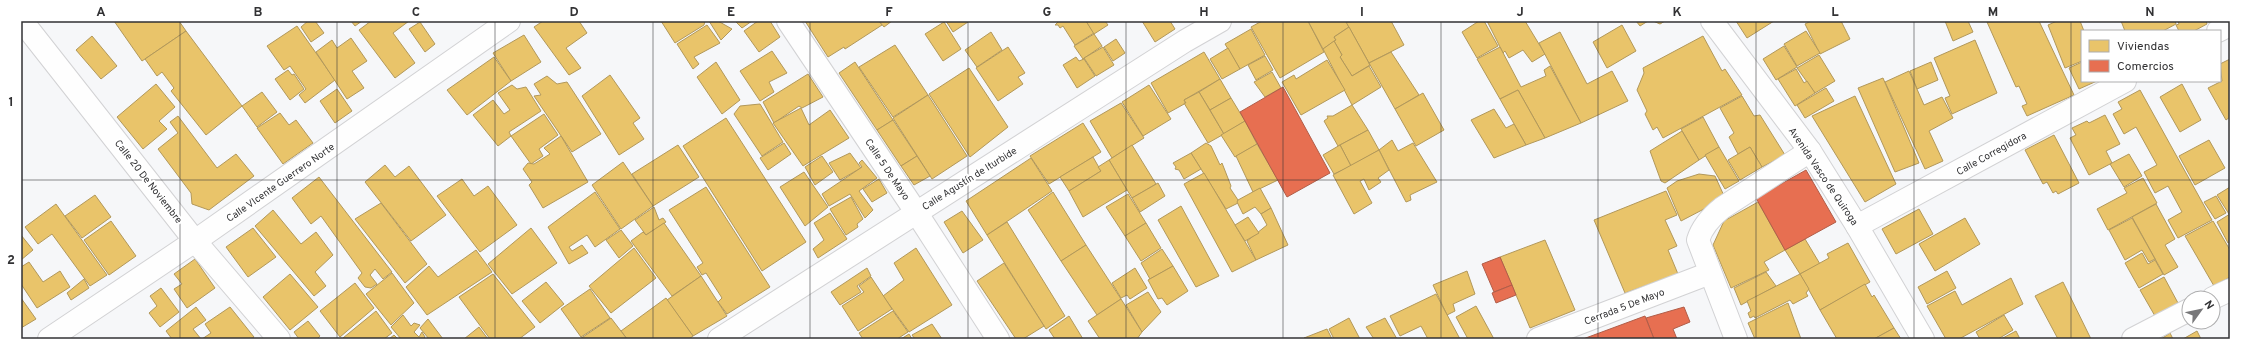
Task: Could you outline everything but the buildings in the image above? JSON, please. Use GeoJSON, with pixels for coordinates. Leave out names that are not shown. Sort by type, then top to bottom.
{"type":"FeatureCollection","features":[{"type":"Feature","properties":{"kind":"street","name":"Calle 20 De Noviembre"},"geometry":{"type":"LineString","coordinates":[[22,21],[195,241],[278,339]]}},
{"type":"Feature","properties":{"kind":"street","name":"Calle VIcente Guerrero Norte"},"geometry":{"type":"LineString","coordinates":[[49,339],[195,241],[509,21]]}},
{"type":"Feature","properties":{"kind":"street","name":"Calle 5 De Mayo"},"geometry":{"type":"LineString","coordinates":[[788,21],[916,212],[998,339]]}},
{"type":"Feature","properties":{"kind":"street","name":"Calle Agustín de Iturbide"},"geometry":{"type":"LineString","coordinates":[[719,339],[1178,45],[1220,21]]}},
{"type":"Feature","properties":{"kind":"street","name":"Avenida Vasco de Quiroga"},"geometry":{"type":"LineString","coordinates":[[1712,21],[1810,152],[1857,226],[1923,339]]}},
{"type":"Feature","properties":{"kind":"street"},"geometry":{"type":"LineString","coordinates":[[2220,30],[2230,25]]}},
{"type":"Feature","properties":{"kind":"street","name":"Calle Corregidora"},"geometry":{"type":"LineString","coordinates":[[1857,226],[2123,82]]}},
{"type":"Feature","properties":{"kind":"street"},"geometry":{"type":"LineString","coordinates":[[1736,339],[1698,240],[1701,231],[1714,214],[1810,152]]}},
{"type":"Feature","properties":{"kind":"street","name":"Cerrada 5 De Mayo"},"geometry":{"type":"LineString","coordinates":[[1538,339],[1710,273]]}},
{"type":"Feature","properties":{"kind":"street"},"geometry":{"type":"LineString","coordinates":[[2133,339],[2181,314]]}}]}
